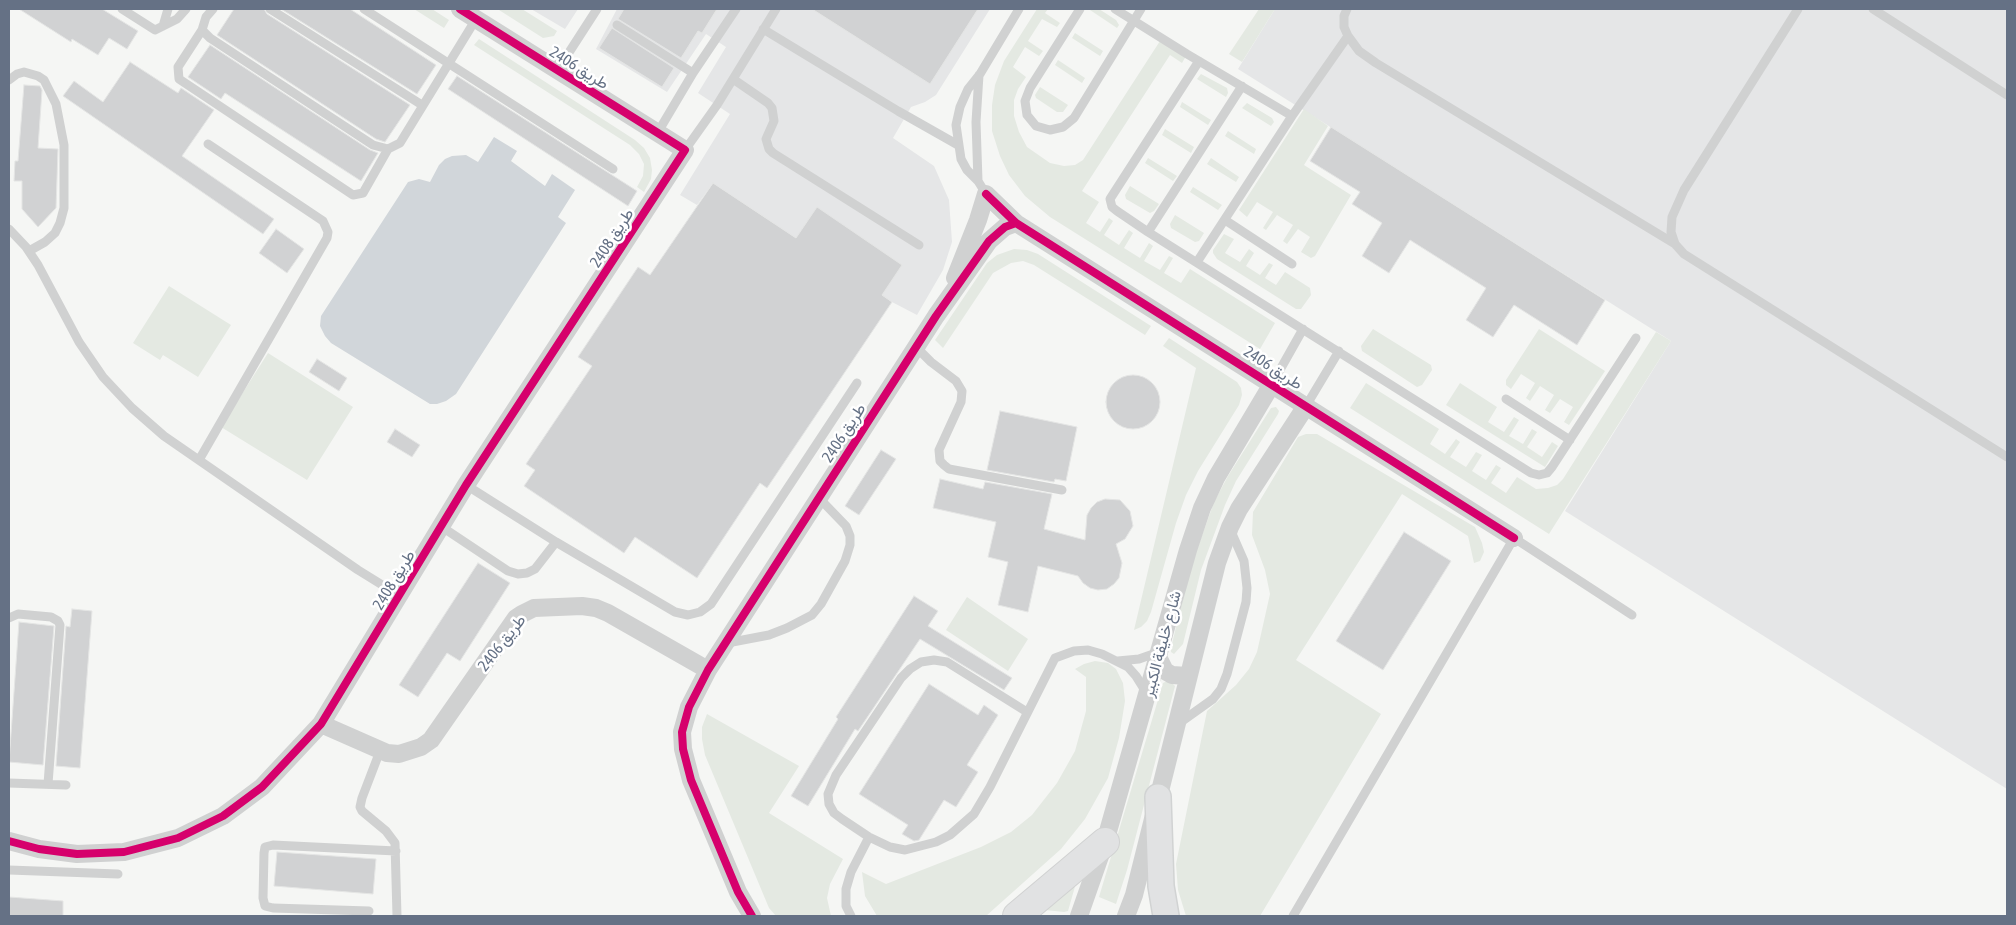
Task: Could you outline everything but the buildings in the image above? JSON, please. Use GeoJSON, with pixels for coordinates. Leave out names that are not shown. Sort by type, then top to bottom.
{"type":"FeatureCollection","features":[{"type":"Feature","properties":{"kind":"main road"},"geometry":{"type":"LineString","coordinates":[[1158,797],[1161,886],[1166,916]]}},
{"type":"Feature","properties":{"kind":"main road"},"geometry":{"type":"LineString","coordinates":[[1017,916],[1105,842]]}},
{"type":"Feature","properties":{"kind":"street","name":"طريق 2406"},"geometry":{"type":"LineString","coordinates":[[460,9],[685,150]]}},
{"type":"Feature","properties":{"kind":"street","name":"طريق 2408"},"geometry":{"type":"LineString","coordinates":[[9,841],[39,849],[76,854],[124,852],[178,838],[224,816],[262,787],[321,724],[466,485],[685,150]]}},
{"type":"Feature","properties":{"kind":"street","name":"طريق 2406"},"geometry":{"type":"LineString","coordinates":[[982,187],[1016,223],[1514,538]]}},
{"type":"Feature","properties":{"kind":"street","name":"طريق 2406"},"geometry":{"type":"LineString","coordinates":[[936,316],[958,273],[978,220],[982,187]]}},
{"type":"Feature","properties":{"kind":"street","name":"طريق 2406"},"geometry":{"type":"LineString","coordinates":[[321,724],[380,751],[399,754],[421,747],[431,740],[516,618],[534,608],[582,606],[596,608],[708,670],[936,316],[989,241],[1005,227],[1016,223]]}},
{"type":"Feature","properties":{"kind":"street","name":"شارع خليفة الكبير"},"geometry":{"type":"LineString","coordinates":[[1079,916],[1105,842],[1148,697],[1188,550],[1202,508],[1216,478],[1272,384]]}},
{"type":"Feature","properties":{"kind":"street","name":"شارع خليفة الكبير"},"geometry":{"type":"LineString","coordinates":[[1126,916],[1134,895],[1217,563],[1230,527],[1259,477],[1306,406]]}},
{"type":"Feature","properties":{"kind":"street"},"geometry":{"type":"LineString","coordinates":[[1159,654],[1165,671],[1172,675],[1188,676]]}},
{"type":"Feature","properties":{"kind":"street"},"geometry":{"type":"LineString","coordinates":[[708,670],[690,707],[682,732],[683,749],[688,773],[697,798],[738,892],[752,916]]}},
{"type":"Feature","properties":{"kind":"street","name":"طريق 2408"},"geometry":{"type":"LineString","coordinates":[[9,854],[39,849]]}},
{"type":"Feature","properties":{"kind":"street"},"geometry":{"type":"LineString","coordinates":[[738,892],[738,916]]}},
{"type":"Feature","properties":{"kind":"lane"},"geometry":{"type":"LineString","coordinates":[[122,9],[152,29],[158,29],[177,19],[186,9]]}},
{"type":"Feature","properties":{"kind":"lane"},"geometry":{"type":"LineString","coordinates":[[162,26],[168,9]]}},
{"type":"Feature","properties":{"kind":"lane"},"geometry":{"type":"LineString","coordinates":[[213,9],[206,17],[202,30],[178,68],[179,79],[353,195],[363,193],[388,149],[400,143],[476,19]]}},
{"type":"Feature","properties":{"kind":"lane"},"geometry":{"type":"LineString","coordinates":[[270,9],[422,105]]}},
{"type":"Feature","properties":{"kind":"lane"},"geometry":{"type":"LineString","coordinates":[[364,9],[613,170]]}},
{"type":"Feature","properties":{"kind":"lane"},"geometry":{"type":"LineString","coordinates":[[557,71],[597,9]]}},
{"type":"Feature","properties":{"kind":"lane"},"geometry":{"type":"LineString","coordinates":[[658,132],[693,73],[736,9]]}},
{"type":"Feature","properties":{"kind":"lane"},"geometry":{"type":"LineString","coordinates":[[685,150],[733,79],[776,9]]}},
{"type":"Feature","properties":{"kind":"lane"},"geometry":{"type":"LineString","coordinates":[[982,187],[966,170],[961,159],[956,125],[960,107],[968,90],[980,74],[1019,9]]}},
{"type":"Feature","properties":{"kind":"lane"},"geometry":{"type":"LineString","coordinates":[[1080,9],[1030,88],[1025,101],[1027,115],[1036,126],[1050,130],[1064,127],[1074,118],[1142,9]]}},
{"type":"Feature","properties":{"kind":"lane"},"geometry":{"type":"LineString","coordinates":[[1115,9],[1292,116]]}},
{"type":"Feature","properties":{"kind":"lane"},"geometry":{"type":"LineString","coordinates":[[1347,9],[1344,16],[1344,27],[1348,36],[1359,51],[1376,63],[1675,244],[1684,254],[2007,457]]}},
{"type":"Feature","properties":{"kind":"lane"},"geometry":{"type":"LineString","coordinates":[[1675,244],[1671,232],[1672,217],[1684,190],[1798,9]]}},
{"type":"Feature","properties":{"kind":"lane"},"geometry":{"type":"LineString","coordinates":[[1873,9],[2007,95]]}},
{"type":"Feature","properties":{"kind":"lane"},"geometry":{"type":"LineString","coordinates":[[617,25],[693,73]]}},
{"type":"Feature","properties":{"kind":"lane"},"geometry":{"type":"LineString","coordinates":[[763,29],[958,145]]}},
{"type":"Feature","properties":{"kind":"lane"},"geometry":{"type":"LineString","coordinates":[[202,30],[210,38],[373,145],[388,149]]}},
{"type":"Feature","properties":{"kind":"lane"},"geometry":{"type":"LineString","coordinates":[[1197,262],[1292,116],[1348,36]]}},
{"type":"Feature","properties":{"kind":"lane"},"geometry":{"type":"LineString","coordinates":[[1199,61],[1110,199],[1112,207],[1148,232],[1531,474],[1547,473],[1636,338]]}},
{"type":"Feature","properties":{"kind":"lane"},"geometry":{"type":"LineString","coordinates":[[9,80],[17,74],[24,72],[44,80],[56,104],[64,145],[64,208],[60,223],[55,233],[45,242],[29,251]]}},
{"type":"Feature","properties":{"kind":"lane"},"geometry":{"type":"LineString","coordinates":[[980,74],[976,122],[982,187]]}},
{"type":"Feature","properties":{"kind":"lane"},"geometry":{"type":"LineString","coordinates":[[733,79],[768,103],[772,108],[774,121],[766,139],[769,150],[772,153],[920,245]]}},
{"type":"Feature","properties":{"kind":"lane"},"geometry":{"type":"LineString","coordinates":[[1148,232],[1242,86]]}},
{"type":"Feature","properties":{"kind":"lane"},"geometry":{"type":"LineString","coordinates":[[199,460],[327,238],[328,232],[323,221],[208,144]]}},
{"type":"Feature","properties":{"kind":"lane"},"geometry":{"type":"LineString","coordinates":[[1225,220],[1292,264]]}},
{"type":"Feature","properties":{"kind":"lane"},"geometry":{"type":"LineString","coordinates":[[9,229],[29,251],[79,342],[103,377],[132,408],[199,460],[358,570],[400,596]]}},
{"type":"Feature","properties":{"kind":"lane"},"geometry":{"type":"LineString","coordinates":[[1272,384],[1303,329]]}},
{"type":"Feature","properties":{"kind":"lane"},"geometry":{"type":"LineString","coordinates":[[916,347],[931,362],[960,385],[962,391],[962,402],[939,450],[940,461],[944,465],[949,468],[1062,490]]}},
{"type":"Feature","properties":{"kind":"lane"},"geometry":{"type":"LineString","coordinates":[[1306,406],[1339,352]]}},
{"type":"Feature","properties":{"kind":"lane"},"geometry":{"type":"LineString","coordinates":[[466,485],[556,542],[675,612],[688,614],[700,612],[711,604],[856,383]]}},
{"type":"Feature","properties":{"kind":"lane"},"geometry":{"type":"LineString","coordinates":[[1506,399],[1570,440]]}},
{"type":"Feature","properties":{"kind":"lane"},"geometry":{"type":"LineString","coordinates":[[724,644],[787,628],[812,614],[821,604],[845,561],[850,545],[850,536],[846,526],[819,498]]}},
{"type":"Feature","properties":{"kind":"lane"},"geometry":{"type":"LineString","coordinates":[[442,527],[508,571],[518,574],[535,569],[556,542]]}},
{"type":"Feature","properties":{"kind":"lane"},"geometry":{"type":"LineString","coordinates":[[1176,726],[1213,699],[1221,689],[1227,674],[1246,602],[1247,588],[1244,561],[1230,527]]}},
{"type":"Feature","properties":{"kind":"lane"},"geometry":{"type":"LineString","coordinates":[[1293,916],[1514,538],[1632,615]]}},
{"type":"Feature","properties":{"kind":"lane"},"geometry":{"type":"LineString","coordinates":[[9,618],[18,614],[51,617],[58,621],[60,625],[48,784]]}},
{"type":"Feature","properties":{"kind":"lane"},"geometry":{"type":"LineString","coordinates":[[1027,712],[947,662],[934,660],[921,662],[910,669],[902,678],[836,775],[828,794],[829,804],[834,813],[869,837],[890,847],[905,850],[936,842],[963,826],[974,814],[982,801],[1055,658],[1074,651],[1088,650],[1118,661],[1128,667],[1136,676],[1148,697]]}},
{"type":"Feature","properties":{"kind":"lane"},"geometry":{"type":"LineString","coordinates":[[1118,661],[1140,659],[1159,654]]}},
{"type":"Feature","properties":{"kind":"lane"},"geometry":{"type":"LineString","coordinates":[[380,751],[360,807],[362,811],[391,836],[396,851],[397,916]]}},
{"type":"Feature","properties":{"kind":"lane"},"geometry":{"type":"LineString","coordinates":[[9,784],[66,785]]}},
{"type":"Feature","properties":{"kind":"lane"},"geometry":{"type":"LineString","coordinates":[[851,916],[846,906],[846,889],[851,872],[869,837]]}},
{"type":"Feature","properties":{"kind":"lane"},"geometry":{"type":"LineString","coordinates":[[369,911],[273,908],[265,906],[263,898],[264,850],[266,847],[273,845],[396,851]]}},
{"type":"Feature","properties":{"kind":"lane"},"geometry":{"type":"LineString","coordinates":[[9,870],[118,874]]}},
{"type":"Feature","properties":{"kind":"shaded area"},"geometry":{"type":"Polygon","coordinates":[[[414,9],[432,9],[449,20],[444,28],[414,9]]]}},
{"type":"Feature","properties":{"kind":"shaded area"},"geometry":{"type":"Polygon","coordinates":[[[500,9],[522,9],[557,31],[554,36],[543,38],[500,9]]]}},
{"type":"Feature","properties":{"kind":"shaded area"},"geometry":{"type":"Polygon","coordinates":[[[531,9],[578,9],[565,29],[531,9]]]}},
{"type":"Feature","properties":{"kind":"shaded area"},"geometry":{"type":"Polygon","coordinates":[[[617,9],[990,9],[936,95],[925,102],[911,107],[893,138],[934,166],[949,200],[952,242],[943,270],[917,315],[892,302],[713,183],[697,205],[680,195],[730,114],[698,93],[726,47],[706,34],[667,92],[596,49],[617,9]]]}},
{"type":"Feature","properties":{"kind":"shaded area"},"geometry":{"type":"Polygon","coordinates":[[[1037,9],[1048,9],[1045,13],[1060,23],[1057,27],[1042,19],[1028,41],[1043,51],[1039,56],[1025,47],[1013,67],[1026,77],[1018,89],[1014,100],[1014,116],[1019,132],[1027,147],[1050,163],[1064,166],[1075,165],[1083,160],[1160,41],[1186,56],[1182,63],[1170,55],[1082,191],[1099,202],[1086,223],[1100,232],[1109,218],[1113,221],[1104,235],[1119,245],[1129,230],[1133,233],[1124,248],[1140,258],[1149,243],[1153,246],[1144,261],[1160,270],[1169,256],[1173,258],[1164,273],[1181,283],[1190,269],[1275,323],[1260,349],[1050,217],[1025,196],[1009,175],[1000,156],[992,131],[992,105],[995,85],[1004,61],[1037,9]]]}},
{"type":"Feature","properties":{"kind":"shaded area"},"geometry":{"type":"Polygon","coordinates":[[[1091,9],[1099,9],[1116,20],[1119,25],[1117,28],[1091,9]]]}},
{"type":"Feature","properties":{"kind":"shaded area"},"geometry":{"type":"Polygon","coordinates":[[[1259,9],[1275,9],[1242,62],[1229,54],[1259,9]]]}},
{"type":"Feature","properties":{"kind":"shaded area"},"geometry":{"type":"Polygon","coordinates":[[[1275,9],[2007,9],[2007,789],[1565,511],[1671,341],[1238,69],[1275,9]]]}},
{"type":"Feature","properties":{"kind":"shaded area"},"geometry":{"type":"Polygon","coordinates":[[[1075,33],[1103,51],[1100,56],[1072,38],[1075,33]]]}},
{"type":"Feature","properties":{"kind":"shaded area"},"geometry":{"type":"Polygon","coordinates":[[[479,39],[635,140],[644,148],[650,158],[652,170],[651,179],[644,192],[637,187],[643,176],[644,164],[639,154],[630,145],[474,45],[479,39]]]}},
{"type":"Feature","properties":{"kind":"shaded area"},"geometry":{"type":"Polygon","coordinates":[[[1058,60],[1085,78],[1082,83],[1055,65],[1058,60]]]}},
{"type":"Feature","properties":{"kind":"shaded area"},"geometry":{"type":"Polygon","coordinates":[[[1201,74],[1227,88],[1228,93],[1226,97],[1197,79],[1201,74]]]}},
{"type":"Feature","properties":{"kind":"shaded area"},"geometry":{"type":"Polygon","coordinates":[[[1040,87],[1068,105],[1063,112],[1057,112],[1036,98],[1035,95],[1040,87]]]}},
{"type":"Feature","properties":{"kind":"shaded area"},"geometry":{"type":"Polygon","coordinates":[[[1182,102],[1211,120],[1208,125],[1180,107],[1182,102]]]}},
{"type":"Feature","properties":{"kind":"shaded area"},"geometry":{"type":"Polygon","coordinates":[[[1247,103],[1272,118],[1274,122],[1271,126],[1242,108],[1247,103]]]}},
{"type":"Feature","properties":{"kind":"shaded area"},"geometry":{"type":"Polygon","coordinates":[[[1304,109],[1328,126],[1304,165],[1351,195],[1315,256],[1311,258],[1301,252],[1310,237],[1298,229],[1287,244],[1283,241],[1293,225],[1277,215],[1266,230],[1263,228],[1273,212],[1257,202],[1247,217],[1239,210],[1304,109]]]}},
{"type":"Feature","properties":{"kind":"shaded area"},"geometry":{"type":"Polygon","coordinates":[[[1165,129],[1194,147],[1191,153],[1162,135],[1165,129]]]}},
{"type":"Feature","properties":{"kind":"shaded area"},"geometry":{"type":"Polygon","coordinates":[[[1228,131],[1256,149],[1254,154],[1225,136],[1228,131]]]}},
{"type":"Feature","properties":{"kind":"shaded area"},"geometry":{"type":"Polygon","coordinates":[[[494,137],[517,151],[511,161],[545,186],[552,174],[575,190],[558,217],[566,223],[456,394],[446,401],[430,404],[331,343],[320,326],[321,316],[408,182],[419,179],[430,182],[439,165],[445,159],[452,156],[466,155],[478,162],[494,137]]]}},
{"type":"Feature","properties":{"kind":"shaded area"},"geometry":{"type":"Polygon","coordinates":[[[1148,158],[1177,176],[1173,181],[1145,163],[1148,158]]]}},
{"type":"Feature","properties":{"kind":"shaded area"},"geometry":{"type":"Polygon","coordinates":[[[1211,158],[1239,177],[1236,182],[1207,164],[1211,158]]]}},
{"type":"Feature","properties":{"kind":"shaded area"},"geometry":{"type":"Polygon","coordinates":[[[1130,186],[1159,204],[1154,211],[1150,213],[1126,199],[1125,195],[1130,186]]]}},
{"type":"Feature","properties":{"kind":"shaded area"},"geometry":{"type":"Polygon","coordinates":[[[1193,187],[1222,205],[1218,210],[1190,192],[1193,187]]]}},
{"type":"Feature","properties":{"kind":"shaded area"},"geometry":{"type":"Polygon","coordinates":[[[1175,215],[1204,233],[1199,241],[1195,242],[1171,228],[1170,224],[1175,215]]]}},
{"type":"Feature","properties":{"kind":"shaded area"},"geometry":{"type":"Polygon","coordinates":[[[1224,234],[1234,239],[1225,253],[1240,262],[1249,249],[1254,253],[1246,266],[1260,275],[1269,263],[1273,265],[1265,278],[1276,285],[1285,272],[1310,288],[1311,295],[1301,309],[1296,309],[1217,259],[1213,250],[1224,234]]]}},
{"type":"Feature","properties":{"kind":"shaded area"},"geometry":{"type":"Polygon","coordinates":[[[1014,249],[1027,250],[1038,254],[1151,326],[1145,335],[1034,265],[1023,261],[1011,263],[993,273],[943,348],[935,340],[987,263],[997,255],[1014,249]]]}},
{"type":"Feature","properties":{"kind":"shaded area"},"geometry":{"type":"Polygon","coordinates":[[[169,286],[231,325],[198,377],[163,355],[160,360],[133,343],[169,286]]]}},
{"type":"Feature","properties":{"kind":"shaded area"},"geometry":{"type":"Polygon","coordinates":[[[1373,329],[1431,365],[1432,370],[1422,385],[1417,387],[1362,351],[1361,346],[1373,329]]]}},
{"type":"Feature","properties":{"kind":"shaded area"},"geometry":{"type":"Polygon","coordinates":[[[1539,329],[1605,371],[1569,425],[1564,422],[1573,407],[1560,399],[1550,413],[1545,410],[1554,395],[1540,386],[1530,401],[1526,398],[1535,383],[1521,374],[1511,389],[1506,385],[1506,380],[1539,329]]]}},
{"type":"Feature","properties":{"kind":"shaded area"},"geometry":{"type":"Polygon","coordinates":[[[1656,332],[1671,341],[1549,534],[1350,408],[1366,383],[1439,429],[1430,444],[1445,454],[1456,439],[1460,442],[1450,457],[1466,467],[1476,452],[1482,455],[1472,471],[1486,480],[1496,465],[1501,468],[1491,483],[1506,493],[1517,477],[1536,489],[1548,488],[1557,485],[1563,479],[1656,332]]]}},
{"type":"Feature","properties":{"kind":"shaded area"},"geometry":{"type":"Polygon","coordinates":[[[1169,338],[1237,382],[1241,388],[1242,395],[1239,405],[1198,471],[1186,495],[1176,523],[1151,612],[1147,621],[1141,627],[1134,630],[1196,368],[1163,346],[1169,338]]]}},
{"type":"Feature","properties":{"kind":"shaded area"},"geometry":{"type":"Polygon","coordinates":[[[268,353],[353,407],[307,480],[221,427],[268,353]]]}},
{"type":"Feature","properties":{"kind":"shaded area"},"geometry":{"type":"Polygon","coordinates":[[[1460,383],[1497,407],[1488,422],[1504,432],[1514,417],[1519,420],[1509,436],[1523,444],[1532,429],[1537,432],[1527,447],[1542,457],[1552,442],[1558,446],[1545,467],[1446,405],[1460,383]]]}},
{"type":"Feature","properties":{"kind":"shaded area"},"geometry":{"type":"Polygon","coordinates":[[[1276,407],[1279,411],[1278,414],[1236,481],[1225,505],[1201,570],[1183,644],[1174,654],[1171,652],[1171,648],[1190,569],[1214,502],[1228,476],[1271,408],[1276,407]]]}},
{"type":"Feature","properties":{"kind":"shaded area"},"geometry":{"type":"Polygon","coordinates":[[[1306,434],[1317,434],[1475,527],[1484,552],[1480,561],[1474,563],[1468,536],[1402,494],[1296,660],[1381,714],[1260,916],[1186,916],[1178,890],[1176,864],[1207,711],[1236,685],[1249,669],[1257,652],[1270,594],[1265,570],[1252,535],[1253,512],[1298,437],[1306,434]]]}},
{"type":"Feature","properties":{"kind":"shaded area"},"geometry":{"type":"Polygon","coordinates":[[[967,597],[1028,639],[1008,671],[946,630],[967,597]]]}},
{"type":"Feature","properties":{"kind":"shaded area"},"geometry":{"type":"Polygon","coordinates":[[[1095,661],[1108,663],[1116,669],[1123,683],[1125,701],[1119,738],[1108,778],[1085,819],[1061,849],[986,916],[877,916],[865,896],[862,872],[886,884],[981,847],[1011,832],[1032,815],[1057,783],[1075,751],[1086,711],[1086,677],[1075,669],[1095,661]]]}},
{"type":"Feature","properties":{"kind":"shaded area"},"geometry":{"type":"Polygon","coordinates":[[[1169,680],[1175,686],[1127,870],[1116,904],[1099,897],[1163,683],[1169,680]]]}},
{"type":"Feature","properties":{"kind":"shaded area"},"geometry":{"type":"Polygon","coordinates":[[[707,714],[799,766],[769,813],[843,859],[830,884],[827,898],[831,916],[776,916],[769,908],[705,755],[702,727],[707,714]]]}},
{"type":"Feature","properties":{"kind":"shaded area"},"geometry":{"type":"Polygon","coordinates":[[[1078,876],[1068,911],[1045,910],[1078,876]]]}},
{"type":"Feature","properties":{"kind":"cycle path"},"geometry":{"type":"LineString","coordinates":[[9,841],[39,849],[77,854],[124,852],[178,838],[223,816],[262,787],[321,724],[466,485],[685,150],[460,9]]}},
{"type":"Feature","properties":{"kind":"cycle path"},"geometry":{"type":"LineString","coordinates":[[986,194],[1016,223],[1514,538]]}},
{"type":"Feature","properties":{"kind":"cycle path"},"geometry":{"type":"LineString","coordinates":[[752,916],[738,892],[691,780],[683,749],[682,732],[689,707],[708,670],[936,316],[989,241],[1005,227],[1016,223]]}}]}
